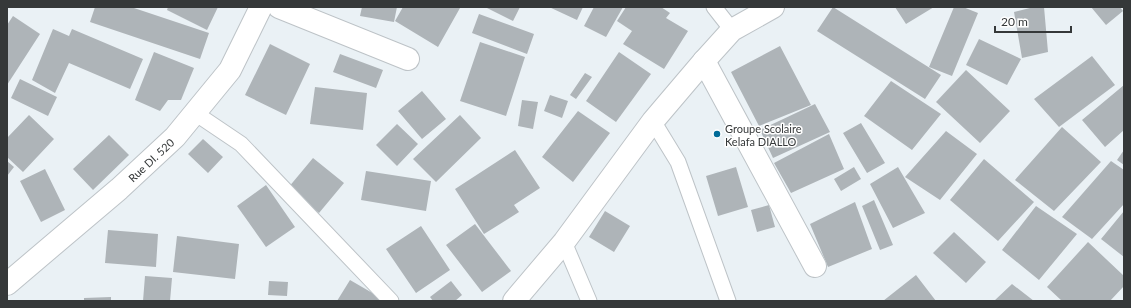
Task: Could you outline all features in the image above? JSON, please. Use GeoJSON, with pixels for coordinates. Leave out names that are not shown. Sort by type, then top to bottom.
{"type":"FeatureCollection","features":[{"type":"Feature","properties":{"kind":"street","name":"Rue DI. 520"},"geometry":{"type":"LineString","coordinates":[[7,284],[119,189],[175,137],[230,70],[261,7]]}},
{"type":"Feature","properties":{"kind":"street"},"geometry":{"type":"LineString","coordinates":[[279,7],[408,60]]}},
{"type":"Feature","properties":{"kind":"street"},"geometry":{"type":"LineString","coordinates":[[514,301],[564,242],[653,121],[704,61],[732,30],[773,7]]}},
{"type":"Feature","properties":{"kind":"street"},"geometry":{"type":"LineString","coordinates":[[704,61],[816,266]]}},
{"type":"Feature","properties":{"kind":"lane"},"geometry":{"type":"LineString","coordinates":[[714,7],[732,30]]}},
{"type":"Feature","properties":{"kind":"lane"},"geometry":{"type":"LineString","coordinates":[[195,113],[241,144],[391,301]]}},
{"type":"Feature","properties":{"kind":"lane"},"geometry":{"type":"LineString","coordinates":[[653,121],[678,162],[728,301]]}},
{"type":"Feature","properties":{"kind":"lane"},"geometry":{"type":"LineString","coordinates":[[564,242],[589,301]]}},
{"type":"Feature","properties":{"kind":"building"},"geometry":{"type":"Polygon","coordinates":[[[95,7],[131,7],[209,33],[200,59],[90,22],[95,7]]]}},
{"type":"Feature","properties":{"kind":"building"},"geometry":{"type":"Polygon","coordinates":[[[168,7],[218,7],[207,30],[167,10],[168,7]]]}},
{"type":"Feature","properties":{"kind":"building"},"geometry":{"type":"Polygon","coordinates":[[[362,7],[397,7],[394,22],[360,16],[362,7]]]}},
{"type":"Feature","properties":{"kind":"building"},"geometry":{"type":"Polygon","coordinates":[[[403,7],[460,8],[438,47],[395,21],[403,7]]]}},
{"type":"Feature","properties":{"kind":"building"},"geometry":{"type":"Polygon","coordinates":[[[485,7],[520,7],[513,21],[485,7]]]}},
{"type":"Feature","properties":{"kind":"building"},"geometry":{"type":"Polygon","coordinates":[[[549,7],[583,7],[577,20],[549,7]]]}},
{"type":"Feature","properties":{"kind":"building"},"geometry":{"type":"Polygon","coordinates":[[[594,7],[623,7],[606,37],[584,26],[594,7]]]}},
{"type":"Feature","properties":{"kind":"building"},"geometry":{"type":"Polygon","coordinates":[[[626,7],[661,7],[670,13],[666,18],[688,31],[664,69],[623,44],[632,31],[617,21],[626,7]]]}},
{"type":"Feature","properties":{"kind":"building"},"geometry":{"type":"Polygon","coordinates":[[[833,7],[941,75],[925,99],[817,31],[833,7]]]}},
{"type":"Feature","properties":{"kind":"building"},"geometry":{"type":"Polygon","coordinates":[[[895,7],[934,7],[906,24],[895,7]]]}},
{"type":"Feature","properties":{"kind":"building"},"geometry":{"type":"Polygon","coordinates":[[[954,7],[963,7],[978,13],[952,76],[929,67],[954,7]]]}},
{"type":"Feature","properties":{"kind":"building"},"geometry":{"type":"Polygon","coordinates":[[[1034,7],[1044,7],[1048,52],[1022,58],[1014,12],[1034,7]]]}},
{"type":"Feature","properties":{"kind":"building"},"geometry":{"type":"Polygon","coordinates":[[[1091,7],[1120,7],[1123,11],[1106,25],[1091,7]]]}},
{"type":"Feature","properties":{"kind":"building"},"geometry":{"type":"Polygon","coordinates":[[[479,14],[534,34],[527,54],[472,33],[479,14]]]}},
{"type":"Feature","properties":{"kind":"building"},"geometry":{"type":"Polygon","coordinates":[[[13,16],[40,34],[7,85],[7,25],[13,16]]]}},
{"type":"Feature","properties":{"kind":"building"},"geometry":{"type":"Polygon","coordinates":[[[53,29],[69,36],[72,29],[143,59],[130,89],[69,63],[55,93],[32,80],[53,29]]]}},
{"type":"Feature","properties":{"kind":"building"},"geometry":{"type":"Polygon","coordinates":[[[979,39],[1021,59],[1007,85],[966,65],[979,39]]]}},
{"type":"Feature","properties":{"kind":"building"},"geometry":{"type":"Polygon","coordinates":[[[480,42],[525,57],[506,116],[460,101],[480,42]]]}},
{"type":"Feature","properties":{"kind":"building"},"geometry":{"type":"Polygon","coordinates":[[[270,44],[310,64],[286,115],[245,95],[270,44]]]}},
{"type":"Feature","properties":{"kind":"building"},"geometry":{"type":"Polygon","coordinates":[[[780,46],[811,105],[759,126],[731,72],[780,46]]]}},
{"type":"Feature","properties":{"kind":"building"},"geometry":{"type":"Polygon","coordinates":[[[154,52],[194,68],[181,100],[168,100],[160,111],[135,100],[154,52]]]}},
{"type":"Feature","properties":{"kind":"building"},"geometry":{"type":"Polygon","coordinates":[[[619,52],[651,74],[616,122],[586,101],[619,52]]]}},
{"type":"Feature","properties":{"kind":"building"},"geometry":{"type":"Polygon","coordinates":[[[340,54],[383,70],[376,88],[333,72],[340,54]]]}},
{"type":"Feature","properties":{"kind":"building"},"geometry":{"type":"Polygon","coordinates":[[[1092,56],[1115,85],[1059,127],[1034,99],[1092,56]]]}},
{"type":"Feature","properties":{"kind":"building"},"geometry":{"type":"Polygon","coordinates":[[[966,70],[1010,111],[980,143],[936,102],[966,70]]]}},
{"type":"Feature","properties":{"kind":"building"},"geometry":{"type":"Polygon","coordinates":[[[585,73],[592,77],[576,99],[570,95],[585,73]]]}},
{"type":"Feature","properties":{"kind":"building"},"geometry":{"type":"Polygon","coordinates":[[[20,79],[57,97],[48,116],[11,98],[20,79]]]}},
{"type":"Feature","properties":{"kind":"building"},"geometry":{"type":"Polygon","coordinates":[[[891,81],[941,114],[912,150],[864,116],[891,81]]]}},
{"type":"Feature","properties":{"kind":"building"},"geometry":{"type":"Polygon","coordinates":[[[1124,85],[1124,130],[1105,147],[1082,120],[1124,85]]]}},
{"type":"Feature","properties":{"kind":"building"},"geometry":{"type":"Polygon","coordinates":[[[315,87],[367,93],[363,130],[310,124],[315,87]]]}},
{"type":"Feature","properties":{"kind":"building"},"geometry":{"type":"Polygon","coordinates":[[[422,91],[446,119],[422,139],[398,111],[422,91]]]}},
{"type":"Feature","properties":{"kind":"building"},"geometry":{"type":"Polygon","coordinates":[[[550,95],[568,101],[562,118],[544,111],[550,95]]]}},
{"type":"Feature","properties":{"kind":"building"},"geometry":{"type":"Polygon","coordinates":[[[522,100],[538,102],[533,129],[518,126],[522,100]]]}},
{"type":"Feature","properties":{"kind":"building"},"geometry":{"type":"Polygon","coordinates":[[[815,104],[830,132],[773,158],[760,130],[815,104]]]}},
{"type":"Feature","properties":{"kind":"building"},"geometry":{"type":"Polygon","coordinates":[[[578,111],[610,133],[573,182],[542,157],[578,111]]]}},
{"type":"Feature","properties":{"kind":"building"},"geometry":{"type":"Polygon","coordinates":[[[29,115],[54,139],[23,172],[7,157],[7,138],[29,115]]]}},
{"type":"Feature","properties":{"kind":"building"},"geometry":{"type":"Polygon","coordinates":[[[460,115],[481,138],[436,182],[413,159],[460,115]]]}},
{"type":"Feature","properties":{"kind":"building"},"geometry":{"type":"Polygon","coordinates":[[[861,123],[885,163],[867,173],[843,133],[861,123]]]}},
{"type":"Feature","properties":{"kind":"building"},"geometry":{"type":"Polygon","coordinates":[[[397,124],[418,144],[397,166],[376,145],[397,124]]]}},
{"type":"Feature","properties":{"kind":"building"},"geometry":{"type":"Polygon","coordinates":[[[1062,127],[1101,162],[1054,211],[1015,180],[1062,127]]]}},
{"type":"Feature","properties":{"kind":"building"},"geometry":{"type":"Polygon","coordinates":[[[946,131],[977,154],[940,200],[905,177],[946,131]]]}},
{"type":"Feature","properties":{"kind":"building"},"geometry":{"type":"Polygon","coordinates":[[[829,134],[844,169],[791,193],[774,163],[829,134]]]}},
{"type":"Feature","properties":{"kind":"building"},"geometry":{"type":"Polygon","coordinates":[[[109,135],[129,155],[93,190],[73,169],[109,135]]]}},
{"type":"Feature","properties":{"kind":"building"},"geometry":{"type":"Polygon","coordinates":[[[203,139],[223,157],[208,173],[188,154],[203,139]]]}},
{"type":"Feature","properties":{"kind":"building"},"geometry":{"type":"Polygon","coordinates":[[[515,150],[540,188],[514,205],[519,212],[484,234],[455,189],[515,150]]]}},
{"type":"Feature","properties":{"kind":"building"},"geometry":{"type":"Polygon","coordinates":[[[1124,150],[1124,165],[1117,160],[1124,150]]]}},
{"type":"Feature","properties":{"kind":"building"},"geometry":{"type":"Polygon","coordinates":[[[313,158],[344,183],[319,213],[288,188],[313,158]]]}},
{"type":"Feature","properties":{"kind":"building"},"geometry":{"type":"Polygon","coordinates":[[[984,159],[1034,202],[998,241],[950,200],[984,159]]]}},
{"type":"Feature","properties":{"kind":"building"},"geometry":{"type":"Polygon","coordinates":[[[7,161],[14,167],[7,176],[7,161]]]}},
{"type":"Feature","properties":{"kind":"building"},"geometry":{"type":"Polygon","coordinates":[[[1111,161],[1124,170],[1124,204],[1092,239],[1062,217],[1111,161]]]}},
{"type":"Feature","properties":{"kind":"building"},"geometry":{"type":"Polygon","coordinates":[[[736,167],[748,207],[718,216],[706,176],[736,167]]]}},
{"type":"Feature","properties":{"kind":"building"},"geometry":{"type":"Polygon","coordinates":[[[854,167],[861,179],[841,191],[834,179],[854,167]]]}},
{"type":"Feature","properties":{"kind":"building"},"geometry":{"type":"Polygon","coordinates":[[[898,167],[925,213],[893,228],[870,184],[898,167]]]}},
{"type":"Feature","properties":{"kind":"building"},"geometry":{"type":"Polygon","coordinates":[[[45,169],[65,210],[41,222],[20,181],[45,169]]]}},
{"type":"Feature","properties":{"kind":"building"},"geometry":{"type":"Polygon","coordinates":[[[366,171],[431,181],[426,211],[361,200],[366,171]]]}},
{"type":"Feature","properties":{"kind":"building"},"geometry":{"type":"Polygon","coordinates":[[[266,185],[295,227],[266,247],[237,206],[266,185]]]}},
{"type":"Feature","properties":{"kind":"building"},"geometry":{"type":"Polygon","coordinates":[[[874,200],[893,245],[880,250],[862,206],[874,200]]]}},
{"type":"Feature","properties":{"kind":"building"},"geometry":{"type":"Polygon","coordinates":[[[855,202],[872,249],[828,267],[810,224],[855,202]]]}},
{"type":"Feature","properties":{"kind":"building"},"geometry":{"type":"Polygon","coordinates":[[[769,205],[775,227],[757,232],[751,210],[769,205]]]}},
{"type":"Feature","properties":{"kind":"building"},"geometry":{"type":"Polygon","coordinates":[[[1036,206],[1077,234],[1039,280],[1002,250],[1036,206]]]}},
{"type":"Feature","properties":{"kind":"building"},"geometry":{"type":"Polygon","coordinates":[[[605,211],[630,226],[614,252],[589,237],[605,211]]]}},
{"type":"Feature","properties":{"kind":"building"},"geometry":{"type":"Polygon","coordinates":[[[1124,211],[1124,257],[1101,239],[1124,211]]]}},
{"type":"Feature","properties":{"kind":"building"},"geometry":{"type":"Polygon","coordinates":[[[475,224],[511,271],[482,292],[446,245],[475,224]]]}},
{"type":"Feature","properties":{"kind":"building"},"geometry":{"type":"Polygon","coordinates":[[[421,226],[450,270],[416,293],[386,249],[421,226]]]}},
{"type":"Feature","properties":{"kind":"building"},"geometry":{"type":"Polygon","coordinates":[[[108,230],[158,234],[156,267],[105,263],[108,230]]]}},
{"type":"Feature","properties":{"kind":"building"},"geometry":{"type":"Polygon","coordinates":[[[954,232],[986,262],[966,283],[933,253],[954,232]]]}},
{"type":"Feature","properties":{"kind":"building"},"geometry":{"type":"Polygon","coordinates":[[[177,236],[239,244],[235,279],[173,272],[177,236]]]}},
{"type":"Feature","properties":{"kind":"building"},"geometry":{"type":"Polygon","coordinates":[[[1088,242],[1124,276],[1124,286],[1110,301],[1062,301],[1047,287],[1088,242]]]}},
{"type":"Feature","properties":{"kind":"building"},"geometry":{"type":"Polygon","coordinates":[[[916,275],[936,301],[883,301],[916,275]]]}},
{"type":"Feature","properties":{"kind":"building"},"geometry":{"type":"Polygon","coordinates":[[[145,276],[172,278],[170,301],[143,301],[145,276]]]}},
{"type":"Feature","properties":{"kind":"building"},"geometry":{"type":"Polygon","coordinates":[[[350,280],[381,298],[386,301],[337,301],[350,280]]]}},
{"type":"Feature","properties":{"kind":"building"},"geometry":{"type":"Polygon","coordinates":[[[269,281],[288,282],[287,296],[268,295],[269,281]]]}},
{"type":"Feature","properties":{"kind":"building"},"geometry":{"type":"Polygon","coordinates":[[[451,281],[462,295],[455,301],[433,301],[430,297],[451,281]]]}},
{"type":"Feature","properties":{"kind":"building"},"geometry":{"type":"Polygon","coordinates":[[[1012,284],[1034,301],[994,301],[1012,284]]]}},
{"type":"Feature","properties":{"kind":"building"},"geometry":{"type":"Polygon","coordinates":[[[111,297],[111,301],[84,301],[84,298],[111,297]]]}},
{"type":"Feature","properties":{"kind":"place","name":"Groupe Scolaire Kelafa DIALLO"},"geometry":{"type":"Point","coordinates":[717,134]}}]}
